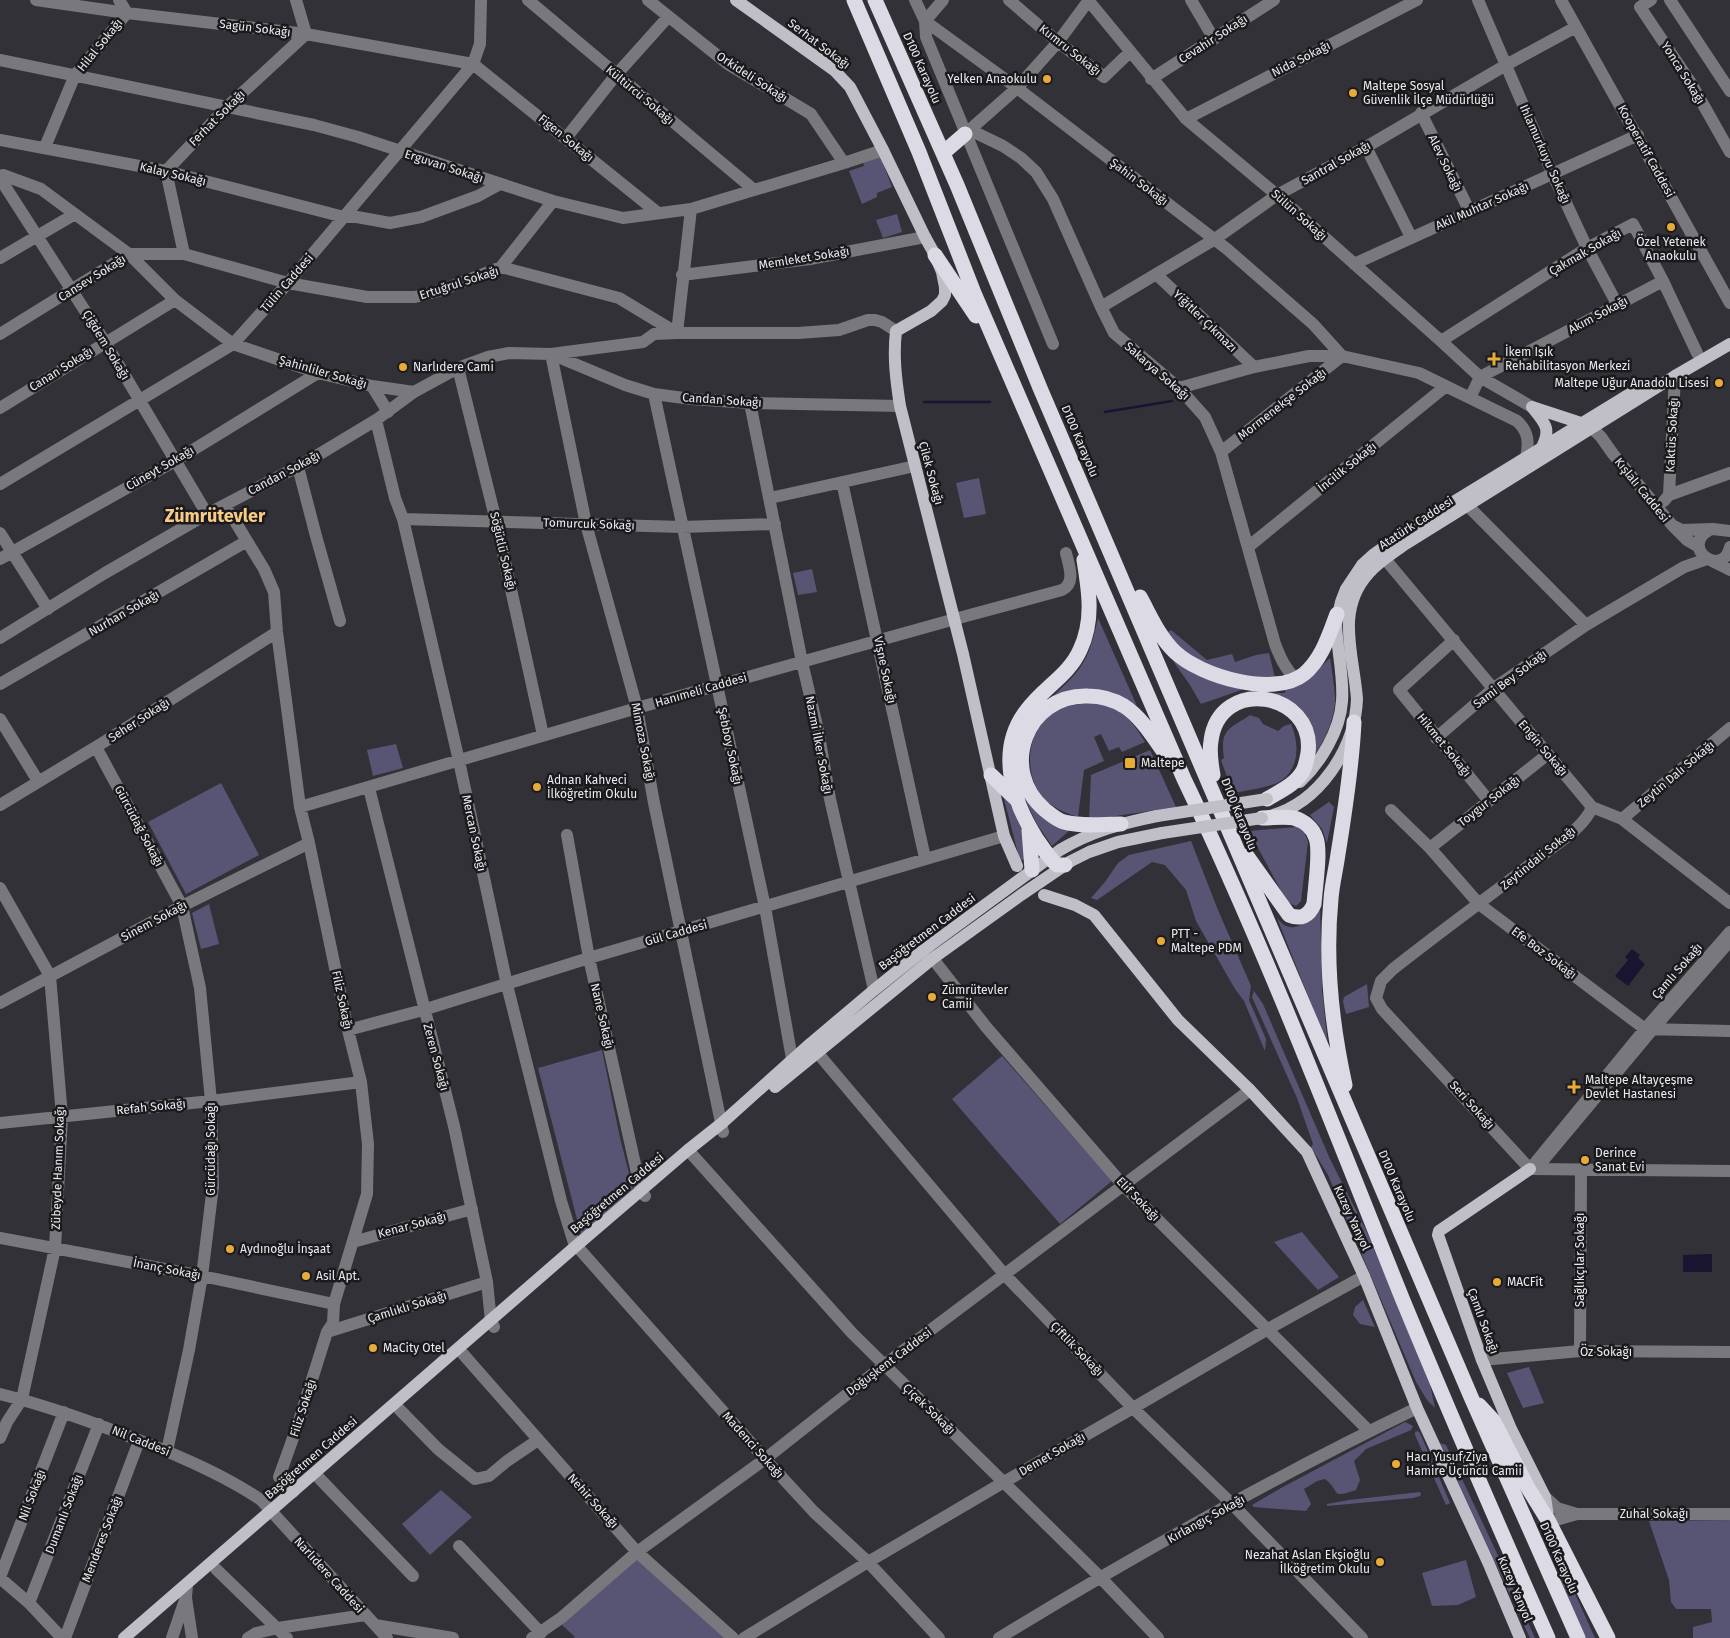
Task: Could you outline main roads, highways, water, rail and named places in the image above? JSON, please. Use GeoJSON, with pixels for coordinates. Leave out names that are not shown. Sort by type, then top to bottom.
{"type":"FeatureCollection","features":[{"type":"Feature","properties":{"kind":"highway"},"geometry":{"type":"LineString","coordinates":[[843,0],[895,96]]}},
{"type":"Feature","properties":{"kind":"highway"},"geometry":{"type":"LineString","coordinates":[[854,0],[919,152],[974,293],[1184,779],[1214,843],[1407,1309],[1548,1638]]}},
{"type":"Feature","properties":{"kind":"highway","name":"D100 Karayolu"},"geometry":{"type":"LineString","coordinates":[[875,0],[943,153],[1109,549],[1471,1396],[1578,1638]]}},
{"type":"Feature","properties":{"kind":"highway"},"geometry":{"type":"LineString","coordinates":[[943,153],[968,132]]}},
{"type":"Feature","properties":{"kind":"highway"},"geometry":{"type":"LineString","coordinates":[[935,255],[956,283],[1001,356]]}},
{"type":"Feature","properties":{"kind":"highway"},"geometry":{"type":"LineString","coordinates":[[1066,865],[1057,865],[1049,858],[1028,826],[1017,800],[1010,768],[1011,745],[1016,729],[1028,708],[1062,675],[1076,659],[1081,649],[1088,627],[1090,609],[1089,590],[1081,542]]}},
{"type":"Feature","properties":{"kind":"highway"},"geometry":{"type":"LineString","coordinates":[[1109,549],[1174,652],[1184,660],[1208,672],[1241,681],[1268,684],[1289,682],[1296,679],[1307,670],[1323,650],[1337,614]]}},
{"type":"Feature","properties":{"kind":"highway"},"geometry":{"type":"LineString","coordinates":[[1121,824],[1084,825],[1064,822],[1047,812],[1030,793],[1024,780],[1022,768],[1024,744],[1032,724],[1044,709],[1062,699],[1081,696],[1100,697],[1118,703],[1138,719],[1184,779]]}},
{"type":"Feature","properties":{"kind":"highway"},"geometry":{"type":"LineString","coordinates":[[1216,796],[1210,749],[1216,725],[1224,712],[1233,704],[1255,698],[1270,700],[1292,710],[1303,724],[1308,738],[1308,755],[1303,772],[1291,784],[1267,799]]}},
{"type":"Feature","properties":{"kind":"highway"},"geometry":{"type":"LineString","coordinates":[[1353,1120],[1336,1046],[1331,990],[1329,930],[1333,880],[1353,751],[1354,722]]}},
{"type":"Feature","properties":{"kind":"highway"},"geometry":{"type":"LineString","coordinates":[[991,775],[1017,800]]}},
{"type":"Feature","properties":{"kind":"highway"},"geometry":{"type":"LineString","coordinates":[[1228,828],[1284,911],[1295,918],[1306,916],[1314,904],[1318,844],[1316,836],[1310,827],[1294,818],[1262,818]]}},
{"type":"Feature","properties":{"kind":"highway"},"geometry":{"type":"LineString","coordinates":[[1025,868],[1028,826]]}},
{"type":"Feature","properties":{"kind":"highway"},"geometry":{"type":"LineString","coordinates":[[1471,1396],[1493,1420],[1528,1488],[1549,1522],[1608,1638]]}},
{"type":"Feature","properties":{"kind":"main road","name":"Serhat Sokağı"},"geometry":{"type":"LineString","coordinates":[[736,0],[844,79],[883,150],[935,255]]}},
{"type":"Feature","properties":{"kind":"main road","name":"Çilek Sokağı"},"geometry":{"type":"LineString","coordinates":[[935,255],[942,272],[945,295],[931,311],[896,331],[894,369],[900,406],[954,618],[1004,836],[1025,868]]}},
{"type":"Feature","properties":{"kind":"main road","name":"Atatürk Caddesi"},"geometry":{"type":"LineString","coordinates":[[1162,833],[1262,818],[1276,814],[1307,796],[1322,784],[1340,757],[1354,722],[1356,688],[1348,618],[1361,583],[1367,574],[1404,545],[1468,506],[1582,428],[1697,353],[1730,335]]}},
{"type":"Feature","properties":{"kind":"main road","name":"Atatürk Caddesi"},"geometry":{"type":"LineString","coordinates":[[1157,816],[1267,799],[1286,792],[1307,775],[1321,757],[1332,736],[1342,703],[1336,624],[1337,614],[1346,589],[1353,577],[1373,555],[1411,528],[1541,448],[1582,428],[1730,344]]}},
{"type":"Feature","properties":{"kind":"main road"},"geometry":{"type":"LineString","coordinates":[[1541,448],[1546,437],[1546,429],[1543,420],[1532,407],[1582,428]]}},
{"type":"Feature","properties":{"kind":"main road","name":"Başöğretmen Caddesi"},"geometry":{"type":"LineString","coordinates":[[124,1638],[216,1569],[293,1492],[492,1324],[643,1193],[723,1128],[814,1047],[929,954],[1025,868],[1049,858],[1088,834],[1157,816]]}},
{"type":"Feature","properties":{"kind":"main road","name":"Başöğretmen Caddesi"},"geometry":{"type":"LineString","coordinates":[[814,1047],[874,990],[1079,856],[1118,842],[1162,833]]}},
{"type":"Feature","properties":{"kind":"main road","name":"Kuzey Yanyol"},"geometry":{"type":"LineString","coordinates":[[1044,895],[1075,905],[1094,915],[1178,1020],[1250,1090],[1307,1152],[1364,1276],[1417,1408],[1488,1562],[1520,1638]]}},
{"type":"Feature","properties":{"kind":"main road","name":"Çamlı Sokağı"},"geometry":{"type":"LineString","coordinates":[[1530,1169],[1438,1231],[1438,1233],[1482,1360],[1511,1429],[1544,1497],[1549,1522]]}},
{"type":"Feature","properties":{"kind":"main road","name":"Başöğretmen Caddesi"},"geometry":{"type":"LineString","coordinates":[[138,1638],[273,1514],[319,1478],[463,1354],[492,1324]]}},
{"type":"Feature","properties":{"kind":"waterway"},"geometry":{"type":"LineString","coordinates":[[1105,412],[1172,401]]}},
{"type":"Feature","properties":{"kind":"waterway"},"geometry":{"type":"LineString","coordinates":[[924,402],[990,402]]}},
{"type":"Feature","properties":{"kind":"place","name":"Yelken Anaokulu"},"geometry":{"type":"Point","coordinates":[1047,79]}},
{"type":"Feature","properties":{"kind":"place","name":"Maltepe Sosyal Güvenlik İlçe Müdürlüğü"},"geometry":{"type":"Point","coordinates":[1353,93]}},
{"type":"Feature","properties":{"kind":"place","name":"Özel Yetenek Anaokulu"},"geometry":{"type":"Point","coordinates":[1671,227]}},
{"type":"Feature","properties":{"kind":"place","name":"İkem Işık Rehabilitasyon Merkezi"},"geometry":{"type":"Point","coordinates":[1494,359]}},
{"type":"Feature","properties":{"kind":"place","name":"Narlıdere Cami"},"geometry":{"type":"Point","coordinates":[403,367]}},
{"type":"Feature","properties":{"kind":"place","name":"Maltepe Uğur Anadolu Lisesi"},"geometry":{"type":"Point","coordinates":[1719,383]}},
{"type":"Feature","properties":{"kind":"place","name":"Maltepe"},"geometry":{"type":"Point","coordinates":[1130,763]}},
{"type":"Feature","properties":{"kind":"place","name":"Adnan Kahveci İlköğretim Okulu"},"geometry":{"type":"Point","coordinates":[537,787]}},
{"type":"Feature","properties":{"kind":"place","name":"PTT - Maltepe PDM"},"geometry":{"type":"Point","coordinates":[1161,941]}},
{"type":"Feature","properties":{"kind":"place","name":"Zümrütevler Camii"},"geometry":{"type":"Point","coordinates":[932,997]}},
{"type":"Feature","properties":{"kind":"place","name":"Maltepe Altayçeşme Devlet Hastanesi"},"geometry":{"type":"Point","coordinates":[1574,1087]}},
{"type":"Feature","properties":{"kind":"place","name":"Derince Sanat Evi"},"geometry":{"type":"Point","coordinates":[1585,1160]}},
{"type":"Feature","properties":{"kind":"place","name":"Aydınoğlu İnşaat"},"geometry":{"type":"Point","coordinates":[230,1249]}},
{"type":"Feature","properties":{"kind":"place","name":"Asil Apt."},"geometry":{"type":"Point","coordinates":[306,1276]}},
{"type":"Feature","properties":{"kind":"place","name":"MACFit"},"geometry":{"type":"Point","coordinates":[1497,1282]}},
{"type":"Feature","properties":{"kind":"place","name":"MaCity Otel"},"geometry":{"type":"Point","coordinates":[373,1348]}},
{"type":"Feature","properties":{"kind":"place","name":"Hacı Yusuf Ziya Hamire Üçüncü Camii"},"geometry":{"type":"Point","coordinates":[1396,1464]}},
{"type":"Feature","properties":{"kind":"place","name":"Nezahat Aslan Ekşioğlu İlköğretim Okulu"},"geometry":{"type":"Point","coordinates":[1380,1562]}},
{"type":"Feature","properties":{"kind":"district","name":"Zümrütevler"},"geometry":{"type":"Point","coordinates":[215,516]}}]}
